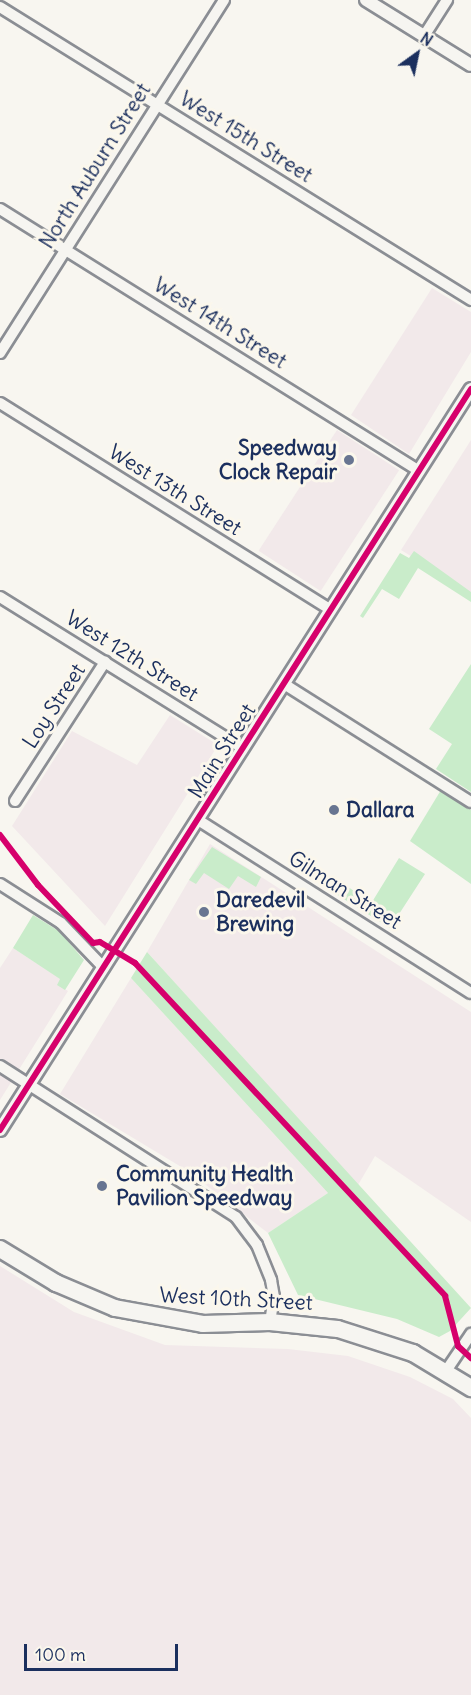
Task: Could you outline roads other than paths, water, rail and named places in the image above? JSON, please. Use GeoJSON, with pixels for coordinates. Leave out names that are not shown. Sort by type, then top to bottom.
{"type":"FeatureCollection","features":[{"type":"Feature","properties":{"kind":"main road","name":"West 10th Street"},"geometry":{"type":"LineString","coordinates":[[0,1249],[77,1294],[142,1316],[203,1324],[270,1322],[314,1325],[371,1336],[446,1371],[471,1388]]}},
{"type":"Feature","properties":{"kind":"street","name":"North Auburn Street"},"geometry":{"type":"LineString","coordinates":[[0,353],[224,0]]}},
{"type":"Feature","properties":{"kind":"street"},"geometry":{"type":"LineString","coordinates":[[366,0],[471,65]]}},
{"type":"Feature","properties":{"kind":"street"},"geometry":{"type":"LineString","coordinates":[[424,36],[447,0]]}},
{"type":"Feature","properties":{"kind":"street","name":"West 15th Street"},"geometry":{"type":"LineString","coordinates":[[0,7],[471,300]]}},
{"type":"Feature","properties":{"kind":"street","name":"West 14th Street"},"geometry":{"type":"LineString","coordinates":[[0,209],[419,471]]}},
{"type":"Feature","properties":{"kind":"street","name":"Main Street"},"geometry":{"type":"LineString","coordinates":[[0,1130],[471,389]]}},
{"type":"Feature","properties":{"kind":"street","name":"West 13th Street"},"geometry":{"type":"LineString","coordinates":[[0,403],[331,609]]}},
{"type":"Feature","properties":{"kind":"street","name":"West 12th Street"},"geometry":{"type":"LineString","coordinates":[[0,597],[243,748]]}},
{"type":"Feature","properties":{"kind":"street","name":"Loy Street"},"geometry":{"type":"LineString","coordinates":[[15,801],[105,662]]}},
{"type":"Feature","properties":{"kind":"street"},"geometry":{"type":"LineString","coordinates":[[284,684],[471,802]]}},
{"type":"Feature","properties":{"kind":"street","name":"Gilman Street"},"geometry":{"type":"LineString","coordinates":[[198,820],[471,993]]}},
{"type":"Feature","properties":{"kind":"street"},"geometry":{"type":"LineString","coordinates":[[0,885],[61,923],[104,968]]}},
{"type":"Feature","properties":{"kind":"street"},"geometry":{"type":"LineString","coordinates":[[0,1066],[236,1217],[257,1245],[271,1280],[274,1297],[270,1322]]}},
{"type":"Feature","properties":{"kind":"street"},"geometry":{"type":"LineString","coordinates":[[446,1371],[471,1334]]}},
{"type":"Feature","properties":{"kind":"place","name":"Speedway Clock Repair"},"geometry":{"type":"Point","coordinates":[349,460]}},
{"type":"Feature","properties":{"kind":"place","name":"Dallara"},"geometry":{"type":"Point","coordinates":[334,810]}},
{"type":"Feature","properties":{"kind":"place","name":"Daredevil Brewing"},"geometry":{"type":"Point","coordinates":[204,912]}},
{"type":"Feature","properties":{"kind":"place","name":"Community Health Pavilion Speedway"},"geometry":{"type":"Point","coordinates":[102,1186]}}]}
